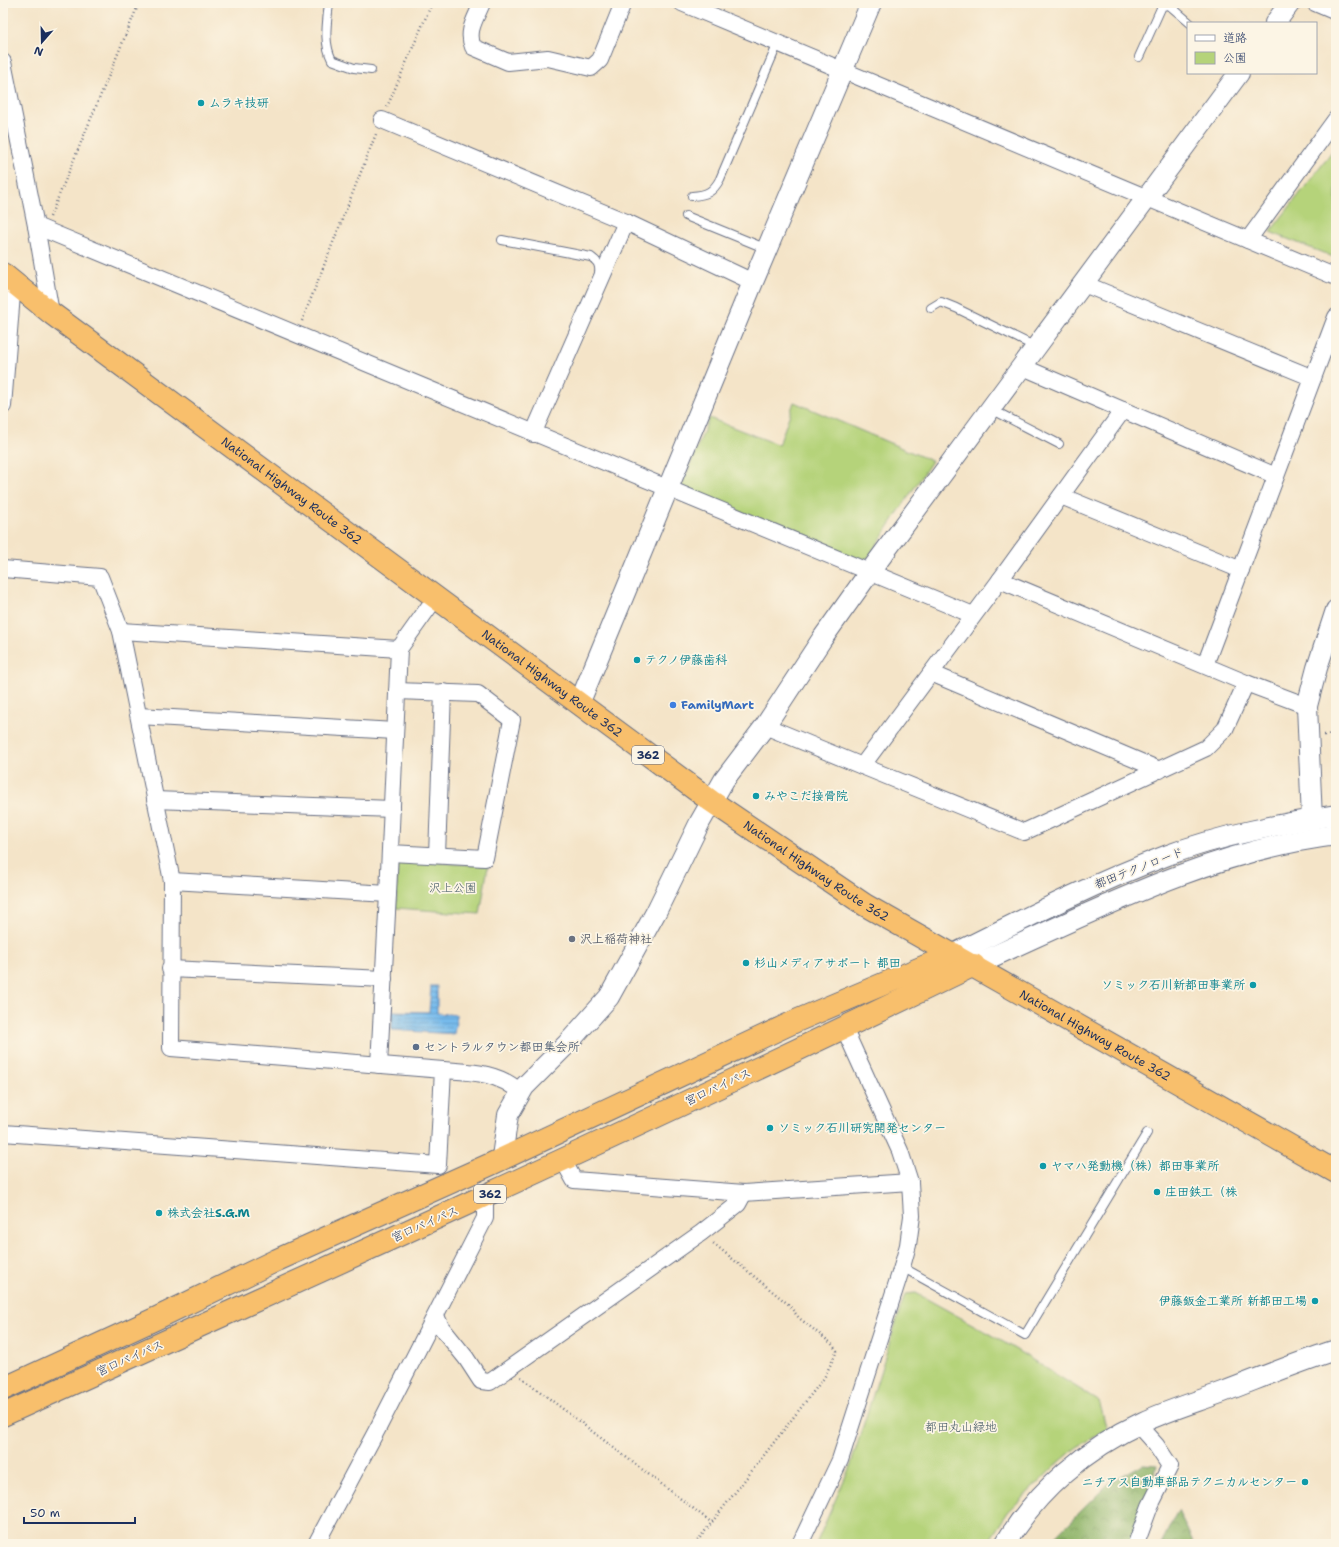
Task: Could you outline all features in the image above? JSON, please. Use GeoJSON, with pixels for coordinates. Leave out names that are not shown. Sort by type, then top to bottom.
{"type":"FeatureCollection","features":[{"type":"Feature","properties":{"kind":"highway","name":"National Highway Route 362"},"geometry":{"type":"LineString","coordinates":[[8,278],[51,313],[579,704],[712,801],[865,905],[974,965],[1113,1046],[1336,1172]]}},
{"type":"Feature","properties":{"kind":"highway","name":"宮口バイパス"},"geometry":{"type":"LineString","coordinates":[[3,1389],[157,1318],[277,1260],[796,1021],[954,954]]}},
{"type":"Feature","properties":{"kind":"highway","name":"宮口バイパス"},"geometry":{"type":"LineString","coordinates":[[3,1415],[485,1197],[974,965]]}},
{"type":"Feature","properties":{"kind":"street"},"geometry":{"type":"LineString","coordinates":[[482,3],[470,32],[472,43],[477,49],[508,62],[548,58],[591,68],[600,60],[623,3]]}},
{"type":"Feature","properties":{"kind":"street"},"geometry":{"type":"LineString","coordinates":[[682,3],[1336,277]]}},
{"type":"Feature","properties":{"kind":"street"},"geometry":{"type":"LineString","coordinates":[[579,704],[752,282],[871,3]]}},
{"type":"Feature","properties":{"kind":"street"},"geometry":{"type":"LineString","coordinates":[[1276,22],[1290,3]]}},
{"type":"Feature","properties":{"kind":"street"},"geometry":{"type":"LineString","coordinates":[[1315,3],[1336,12]]}},
{"type":"Feature","properties":{"kind":"street"},"geometry":{"type":"LineString","coordinates":[[3,62],[41,227],[51,313]]}},
{"type":"Feature","properties":{"kind":"street"},"geometry":{"type":"LineString","coordinates":[[502,1157],[508,1115],[520,1092],[567,1044],[609,997],[656,912],[724,780],[765,726],[822,639],[869,573],[1238,74]]}},
{"type":"Feature","properties":{"kind":"street"},"geometry":{"type":"LineString","coordinates":[[382,120],[626,222],[752,282]]}},
{"type":"Feature","properties":{"kind":"street"},"geometry":{"type":"LineString","coordinates":[[1248,240],[1335,121]]}},
{"type":"Feature","properties":{"kind":"street"},"geometry":{"type":"LineString","coordinates":[[533,434],[626,222]]}},
{"type":"Feature","properties":{"kind":"street"},"geometry":{"type":"LineString","coordinates":[[41,227],[533,434],[973,615]]}},
{"type":"Feature","properties":{"kind":"street"},"geometry":{"type":"LineString","coordinates":[[3,406],[8,278]]}},
{"type":"Feature","properties":{"kind":"street"},"geometry":{"type":"LineString","coordinates":[[1084,284],[1313,378]]}},
{"type":"Feature","properties":{"kind":"street"},"geometry":{"type":"LineString","coordinates":[[1205,665],[1336,318]]}},
{"type":"Feature","properties":{"kind":"street"},"geometry":{"type":"LineString","coordinates":[[1022,367],[1276,476]]}},
{"type":"Feature","properties":{"kind":"street"},"geometry":{"type":"LineString","coordinates":[[862,766],[932,673],[1123,410]]}},
{"type":"Feature","properties":{"kind":"street"},"geometry":{"type":"LineString","coordinates":[[1061,496],[1241,570]]}},
{"type":"Feature","properties":{"kind":"street"},"geometry":{"type":"LineString","coordinates":[[3,569],[100,577],[121,631],[172,881],[170,969],[171,1048],[486,1074],[511,1084],[520,1092]]}},
{"type":"Feature","properties":{"kind":"street"},"geometry":{"type":"LineString","coordinates":[[1000,580],[1246,683],[1307,706]]}},
{"type":"Feature","properties":{"kind":"street"},"geometry":{"type":"LineString","coordinates":[[379,1065],[399,649],[436,597]]}},
{"type":"Feature","properties":{"kind":"street"},"geometry":{"type":"LineString","coordinates":[[1312,819],[1307,706],[1317,668],[1336,610]]}},
{"type":"Feature","properties":{"kind":"street"},"geometry":{"type":"LineString","coordinates":[[121,631],[399,649]]}},
{"type":"Feature","properties":{"kind":"street"},"geometry":{"type":"LineString","coordinates":[[932,673],[1160,770]]}},
{"type":"Feature","properties":{"kind":"street"},"geometry":{"type":"LineString","coordinates":[[765,726],[1024,832],[1192,756],[1215,741],[1225,729],[1246,683]]}},
{"type":"Feature","properties":{"kind":"street"},"geometry":{"type":"LineString","coordinates":[[390,853],[485,858],[512,720],[478,694],[397,691]]}},
{"type":"Feature","properties":{"kind":"street"},"geometry":{"type":"LineString","coordinates":[[436,855],[443,692]]}},
{"type":"Feature","properties":{"kind":"street"},"geometry":{"type":"LineString","coordinates":[[139,716],[395,731]]}},
{"type":"Feature","properties":{"kind":"street"},"geometry":{"type":"LineString","coordinates":[[156,800],[392,809]]}},
{"type":"Feature","properties":{"kind":"street","name":"都田テクノロード"},"geometry":{"type":"LineString","coordinates":[[954,954],[1089,887],[1169,854],[1236,834],[1336,815]]}},
{"type":"Feature","properties":{"kind":"street","name":"都田テクノロード"},"geometry":{"type":"LineString","coordinates":[[974,965],[1195,868],[1286,844],[1336,835]]}},
{"type":"Feature","properties":{"kind":"street"},"geometry":{"type":"LineString","coordinates":[[172,881],[388,894]]}},
{"type":"Feature","properties":{"kind":"street"},"geometry":{"type":"LineString","coordinates":[[170,969],[384,979]]}},
{"type":"Feature","properties":{"kind":"street"},"geometry":{"type":"LineString","coordinates":[[800,1544],[840,1460],[902,1267],[908,1245],[912,1216],[910,1182],[900,1151],[844,1028]]}},
{"type":"Feature","properties":{"kind":"street"},"geometry":{"type":"LineString","coordinates":[[3,1133],[438,1165],[443,1070]]}},
{"type":"Feature","properties":{"kind":"street"},"geometry":{"type":"LineString","coordinates":[[563,1160],[574,1180],[744,1193],[910,1182]]}},
{"type":"Feature","properties":{"kind":"street"},"geometry":{"type":"LineString","coordinates":[[436,1316],[441,1326],[466,1358],[481,1381],[490,1382],[511,1369],[701,1233],[738,1204],[744,1193]]}},
{"type":"Feature","properties":{"kind":"street"},"geometry":{"type":"LineString","coordinates":[[316,1544],[436,1316],[485,1218],[485,1197]]}},
{"type":"Feature","properties":{"kind":"street"},"geometry":{"type":"LineString","coordinates":[[1005,1544],[1017,1525],[1073,1465],[1105,1442],[1138,1425],[1336,1350]]}},
{"type":"Feature","properties":{"kind":"street"},"geometry":{"type":"LineString","coordinates":[[1136,1544],[1150,1506],[1170,1466],[1156,1445],[1138,1425]]}},
{"type":"Feature","properties":{"kind":"lane"},"geometry":{"type":"LineString","coordinates":[[328,3],[326,34],[328,52],[332,60],[354,68],[371,70]]}},
{"type":"Feature","properties":{"kind":"lane"},"geometry":{"type":"LineString","coordinates":[[1139,57],[1158,11],[1162,6],[1168,4],[1189,22]]}},
{"type":"Feature","properties":{"kind":"lane"},"geometry":{"type":"LineString","coordinates":[[692,196],[706,195],[714,190],[778,43]]}},
{"type":"Feature","properties":{"kind":"lane"},"geometry":{"type":"LineString","coordinates":[[686,216],[767,249]]}},
{"type":"Feature","properties":{"kind":"lane"},"geometry":{"type":"LineString","coordinates":[[502,240],[590,257],[597,261],[600,266],[599,283]]}},
{"type":"Feature","properties":{"kind":"lane"},"geometry":{"type":"LineString","coordinates":[[931,308],[940,302],[956,308],[1036,347]]}},
{"type":"Feature","properties":{"kind":"lane"},"geometry":{"type":"LineString","coordinates":[[991,409],[1059,444]]}},
{"type":"Feature","properties":{"kind":"lane"},"geometry":{"type":"LineString","coordinates":[[902,1267],[1025,1335],[1147,1133]]}},
{"type":"Feature","properties":{"kind":"path"},"geometry":{"type":"LineString","coordinates":[[41,227],[139,3]]}},
{"type":"Feature","properties":{"kind":"path"},"geometry":{"type":"LineString","coordinates":[[297,334],[382,120],[432,3]]}},
{"type":"Feature","properties":{"kind":"path"},"geometry":{"type":"LineString","coordinates":[[695,1544],[824,1378],[837,1351],[831,1342],[799,1318],[788,1304],[727,1256],[701,1233]]}},
{"type":"Feature","properties":{"kind":"path"},"geometry":{"type":"LineString","coordinates":[[511,1369],[711,1522]]}},
{"type":"Feature","properties":{"kind":"green space"},"geometry":{"type":"Polygon","coordinates":[[[1336,147],[1336,258],[1270,232],[1336,147]]]}},
{"type":"Feature","properties":{"kind":"green space"},"geometry":{"type":"Polygon","coordinates":[[[794,402],[932,461],[868,558],[859,561],[685,489],[682,485],[709,418],[779,445],[794,402]]]}},
{"type":"Feature","properties":{"kind":"green space","name":"沢上公園"},"geometry":{"type":"Polygon","coordinates":[[[398,860],[488,866],[480,914],[396,908],[398,860]]]}},
{"type":"Feature","properties":{"kind":"green space","name":"都田丸山緑地"},"geometry":{"type":"Polygon","coordinates":[[[916,1293],[992,1335],[1099,1401],[1107,1430],[1077,1447],[1056,1465],[1008,1512],[987,1544],[816,1544],[851,1464],[905,1294],[916,1293]]]}},
{"type":"Feature","properties":{"kind":"green space"},"geometry":{"type":"Polygon","coordinates":[[[1143,1464],[1157,1465],[1152,1488],[1132,1544],[1051,1544],[1058,1534],[1109,1483],[1143,1464]]]}},
{"type":"Feature","properties":{"kind":"green space"},"geometry":{"type":"Polygon","coordinates":[[[1178,1510],[1194,1544],[1161,1544],[1178,1510]]]}},
{"type":"Feature","properties":{"kind":"water"},"geometry":{"type":"Polygon","coordinates":[[[431,986],[437,986],[437,1013],[457,1015],[454,1034],[392,1030],[392,1011],[429,1012],[431,986]]]}},
{"type":"Feature","properties":{"kind":"place","name":"ムラキ技研"},"geometry":{"type":"Point","coordinates":[201,103]}},
{"type":"Feature","properties":{"kind":"place","name":"テクノ伊藤歯科"},"geometry":{"type":"Point","coordinates":[637,660]}},
{"type":"Feature","properties":{"kind":"place","name":"FamilyMart"},"geometry":{"type":"Point","coordinates":[673,705]}},
{"type":"Feature","properties":{"kind":"place","name":"みやこだ接骨院"},"geometry":{"type":"Point","coordinates":[756,796]}},
{"type":"Feature","properties":{"kind":"place","name":"沢上稲荷神社"},"geometry":{"type":"Point","coordinates":[572,939]}},
{"type":"Feature","properties":{"kind":"place","name":"杉山メディアサポート 都田"},"geometry":{"type":"Point","coordinates":[746,963]}},
{"type":"Feature","properties":{"kind":"place","name":"ソミック石川新都田事業所"},"geometry":{"type":"Point","coordinates":[1253,985]}},
{"type":"Feature","properties":{"kind":"place","name":"セントラルタウン都田集会所"},"geometry":{"type":"Point","coordinates":[416,1047]}},
{"type":"Feature","properties":{"kind":"place","name":"ソミック石川研究開発センター"},"geometry":{"type":"Point","coordinates":[770,1128]}},
{"type":"Feature","properties":{"kind":"place","name":"ヤマハ発動機（株）都田事業所"},"geometry":{"type":"Point","coordinates":[1043,1166]}},
{"type":"Feature","properties":{"kind":"place","name":"庄田鉄工（株"},"geometry":{"type":"Point","coordinates":[1157,1192]}},
{"type":"Feature","properties":{"kind":"place","name":"株式会社S.G.M"},"geometry":{"type":"Point","coordinates":[159,1213]}},
{"type":"Feature","properties":{"kind":"place","name":"伊藤鈑金工業所 新都田工場"},"geometry":{"type":"Point","coordinates":[1315,1301]}},
{"type":"Feature","properties":{"kind":"place","name":"ニチアス自動車部品テクニカルセンター"},"geometry":{"type":"Point","coordinates":[1305,1482]}}]}
